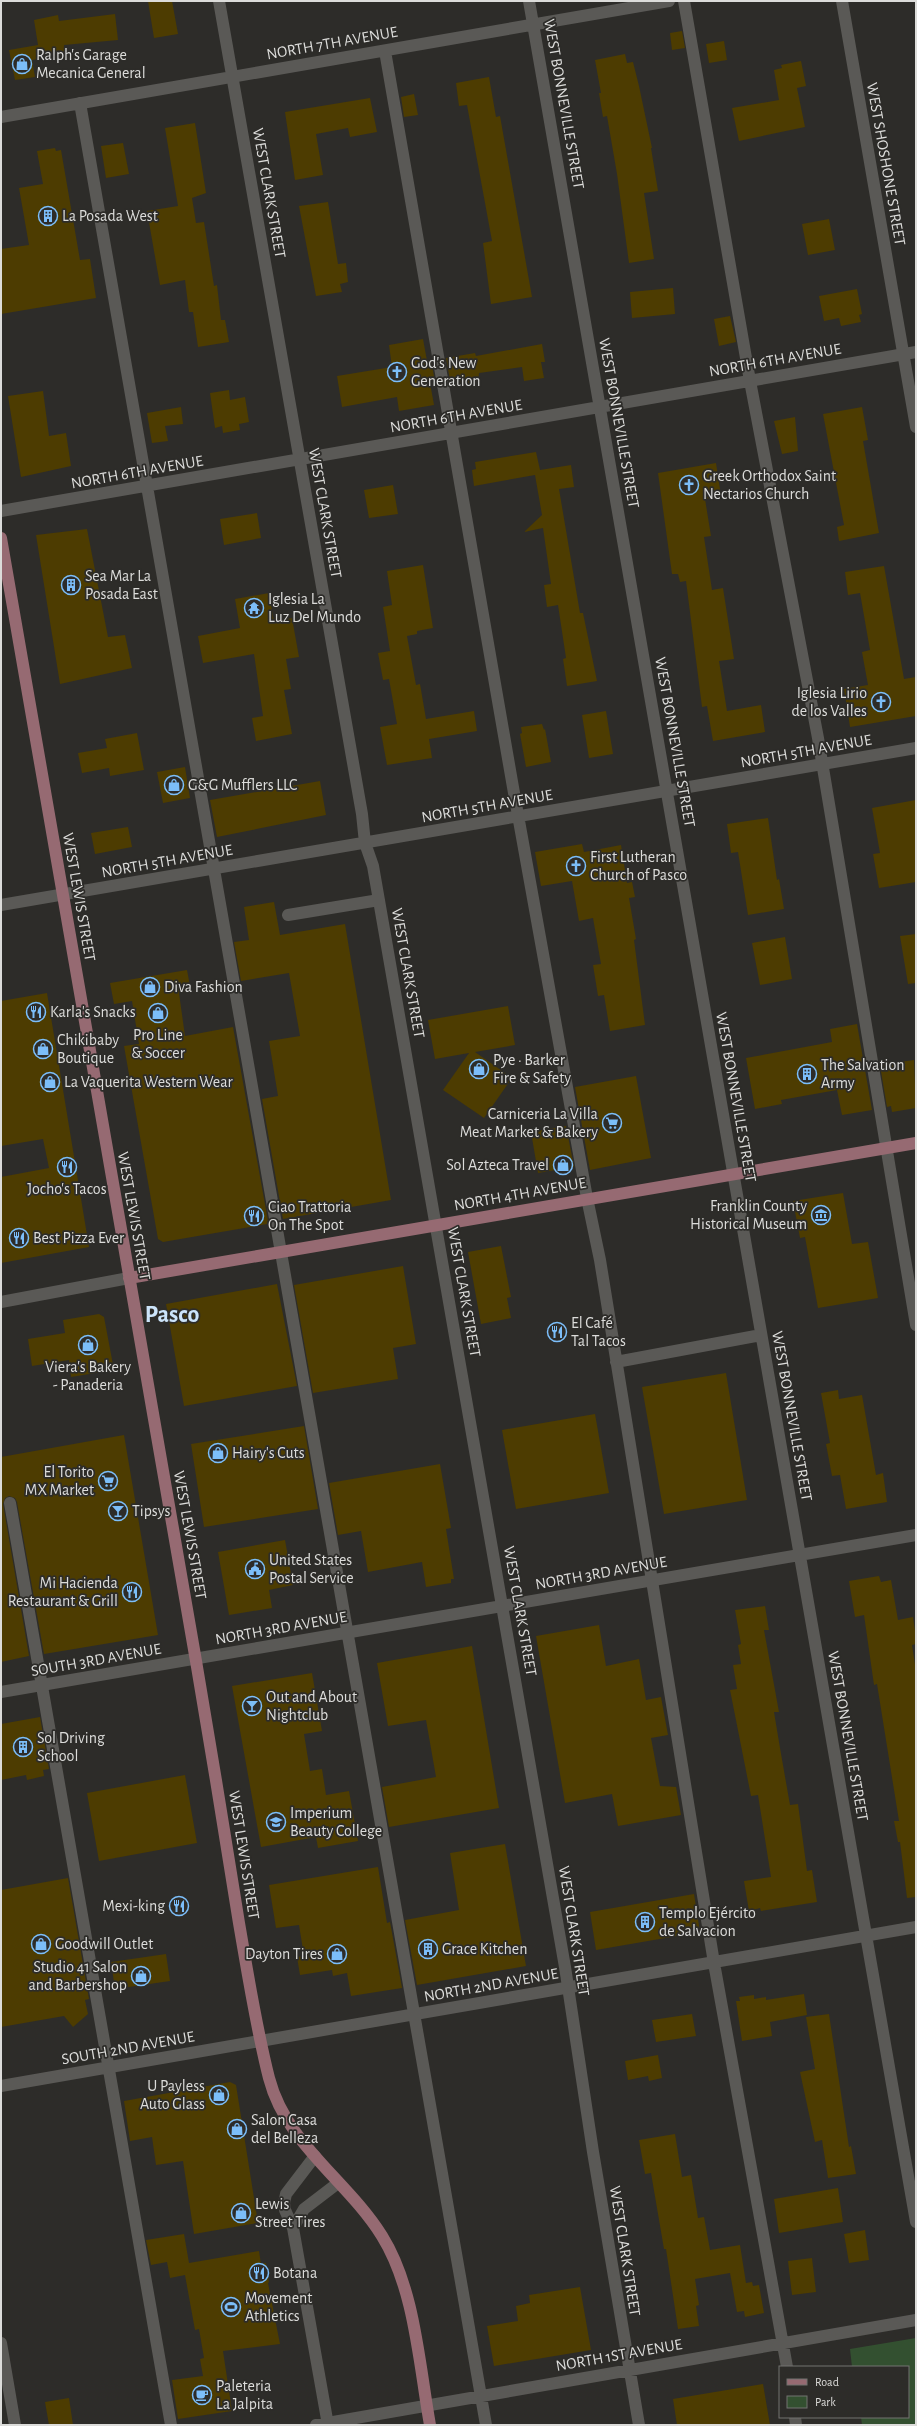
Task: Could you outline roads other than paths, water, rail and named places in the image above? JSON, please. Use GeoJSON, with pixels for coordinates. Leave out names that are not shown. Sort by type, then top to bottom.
{"type":"FeatureCollection","features":[{"type":"Feature","properties":{"kind":"main road","name":"WEST LEWIS STREET"},"geometry":{"type":"LineString","coordinates":[[1,538],[261,2041],[276,2102],[285,2120],[338,2183],[361,2207],[382,2237],[395,2262],[405,2288],[430,2425]]}},
{"type":"Feature","properties":{"kind":"main road","name":"NORTH 4TH AVENUE"},"geometry":{"type":"LineString","coordinates":[[129,1278],[587,1198],[734,1175],[916,1143]]}},
{"type":"Feature","properties":{"kind":"street","name":"WEST CLARK STREET"},"geometry":{"type":"LineString","coordinates":[[219,1],[362,814],[365,843],[373,866],[503,1606],[568,1988],[585,2107],[639,2425]]}},
{"type":"Feature","properties":{"kind":"street","name":"WEST BONNEVILLE STREET"},"geometry":{"type":"LineString","coordinates":[[529,1],[916,2222]]}},
{"type":"Feature","properties":{"kind":"street","name":"NORTH 7TH AVENUE"},"geometry":{"type":"LineString","coordinates":[[1,116],[669,1]]}},
{"type":"Feature","properties":{"kind":"street"},"geometry":{"type":"LineString","coordinates":[[684,1],[750,381],[821,764],[916,1325]]}},
{"type":"Feature","properties":{"kind":"street","name":"WEST SHOSHONE STREET"},"geometry":{"type":"LineString","coordinates":[[842,1],[916,427]]}},
{"type":"Feature","properties":{"kind":"street"},"geometry":{"type":"LineString","coordinates":[[385,50],[518,817],[587,1198],[600,1260],[714,1963],[787,2366]]}},
{"type":"Feature","properties":{"kind":"street"},"geometry":{"type":"LineString","coordinates":[[80,103],[148,486],[346,1633],[486,2425]]}},
{"type":"Feature","properties":{"kind":"street","name":"NORTH 6TH AVENUE"},"geometry":{"type":"LineString","coordinates":[[1,511],[916,352]]}},
{"type":"Feature","properties":{"kind":"street","name":"NORTH 5TH AVENUE"},"geometry":{"type":"LineString","coordinates":[[1,906],[916,748]]}},
{"type":"Feature","properties":{"kind":"street"},"geometry":{"type":"LineString","coordinates":[[288,915],[379,900]]}},
{"type":"Feature","properties":{"kind":"street"},"geometry":{"type":"LineString","coordinates":[[1,1302],[129,1278]]}},
{"type":"Feature","properties":{"kind":"street"},"geometry":{"type":"LineString","coordinates":[[616,1362],[761,1335]]}},
{"type":"Feature","properties":{"kind":"street"},"geometry":{"type":"LineString","coordinates":[[10,1503],[171,2425]]}},
{"type":"Feature","properties":{"kind":"street","name":"NORTH 3RD AVENUE"},"geometry":{"type":"LineString","coordinates":[[196,1659],[916,1534]]}},
{"type":"Feature","properties":{"kind":"street","name":"SOUTH 3RD AVENUE"},"geometry":{"type":"LineString","coordinates":[[1,1692],[196,1659]]}},
{"type":"Feature","properties":{"kind":"street","name":"NORTH 2ND AVENUE"},"geometry":{"type":"LineString","coordinates":[[261,2041],[916,1927]]}},
{"type":"Feature","properties":{"kind":"street","name":"SOUTH 2ND AVENUE"},"geometry":{"type":"LineString","coordinates":[[1,2086],[261,2041]]}},
{"type":"Feature","properties":{"kind":"street"},"geometry":{"type":"LineString","coordinates":[[315,2156],[297,2177],[285,2198],[285,2210],[294,2228],[324,2424]]}},
{"type":"Feature","properties":{"kind":"street"},"geometry":{"type":"LineString","coordinates":[[294,2228],[304,2209],[338,2183]]}},
{"type":"Feature","properties":{"kind":"street","name":"NORTH 1ST AVENUE"},"geometry":{"type":"LineString","coordinates":[[324,2424],[916,2320]]}},
{"type":"Feature","properties":{"kind":"street"},"geometry":{"type":"LineString","coordinates":[[1,2343],[16,2425]]}},
{"type":"Feature","properties":{"kind":"place","name":"Ralph's Garage Mecanica General"},"geometry":{"type":"Point","coordinates":[22,64]}},
{"type":"Feature","properties":{"kind":"place","name":"La Posada West"},"geometry":{"type":"Point","coordinates":[48,216]}},
{"type":"Feature","properties":{"kind":"place","name":"God's New Generation"},"geometry":{"type":"Point","coordinates":[397,372]}},
{"type":"Feature","properties":{"kind":"place","name":"Greek Orthodox Saint Nectarios Church"},"geometry":{"type":"Point","coordinates":[689,485]}},
{"type":"Feature","properties":{"kind":"place","name":"Sea Mar La Posada East"},"geometry":{"type":"Point","coordinates":[71,585]}},
{"type":"Feature","properties":{"kind":"place","name":"Iglesia La Luz Del Mundo"},"geometry":{"type":"Point","coordinates":[254,608]}},
{"type":"Feature","properties":{"kind":"place","name":"Iglesia Lirio de los Valles"},"geometry":{"type":"Point","coordinates":[881,702]}},
{"type":"Feature","properties":{"kind":"place","name":"G&G Mufflers LLC"},"geometry":{"type":"Point","coordinates":[174,785]}},
{"type":"Feature","properties":{"kind":"place","name":"First Lutheran Church of Pasco"},"geometry":{"type":"Point","coordinates":[576,866]}},
{"type":"Feature","properties":{"kind":"place","name":"Diva Fashion"},"geometry":{"type":"Point","coordinates":[150,987]}},
{"type":"Feature","properties":{"kind":"place","name":"Karla's Snacks"},"geometry":{"type":"Point","coordinates":[36,1012]}},
{"type":"Feature","properties":{"kind":"place","name":"Pro Line & Soccer"},"geometry":{"type":"Point","coordinates":[158,1013]}},
{"type":"Feature","properties":{"kind":"place","name":"Chikibaby Boutique"},"geometry":{"type":"Point","coordinates":[43,1049]}},
{"type":"Feature","properties":{"kind":"place","name":"Pye · Barker Fire & Safety"},"geometry":{"type":"Point","coordinates":[479,1069]}},
{"type":"Feature","properties":{"kind":"place","name":"The Salvation Army"},"geometry":{"type":"Point","coordinates":[807,1074]}},
{"type":"Feature","properties":{"kind":"place","name":"La Vaquerita Western Wear"},"geometry":{"type":"Point","coordinates":[50,1082]}},
{"type":"Feature","properties":{"kind":"place","name":"Carniceria La Villa Meat Market & Bakery"},"geometry":{"type":"Point","coordinates":[612,1123]}},
{"type":"Feature","properties":{"kind":"place","name":"Sol Azteca Travel"},"geometry":{"type":"Point","coordinates":[563,1165]}},
{"type":"Feature","properties":{"kind":"place","name":"Jocho's Tacos"},"geometry":{"type":"Point","coordinates":[67,1167]}},
{"type":"Feature","properties":{"kind":"place","name":"Franklin County Historical Museum"},"geometry":{"type":"Point","coordinates":[821,1215]}},
{"type":"Feature","properties":{"kind":"place","name":"Ciao Trattoria On The Spot"},"geometry":{"type":"Point","coordinates":[254,1216]}},
{"type":"Feature","properties":{"kind":"place","name":"Best Pizza Ever"},"geometry":{"type":"Point","coordinates":[19,1238]}},
{"type":"Feature","properties":{"kind":"place","name":"El Café Tal Tacos"},"geometry":{"type":"Point","coordinates":[557,1332]}},
{"type":"Feature","properties":{"kind":"place","name":"Viera's Bakery - Panaderia"},"geometry":{"type":"Point","coordinates":[88,1345]}},
{"type":"Feature","properties":{"kind":"place","name":"Hairy's Cuts"},"geometry":{"type":"Point","coordinates":[218,1453]}},
{"type":"Feature","properties":{"kind":"place","name":"El Torito MX Market"},"geometry":{"type":"Point","coordinates":[108,1481]}},
{"type":"Feature","properties":{"kind":"place","name":"Tipsys"},"geometry":{"type":"Point","coordinates":[118,1511]}},
{"type":"Feature","properties":{"kind":"place","name":"United States Postal Service"},"geometry":{"type":"Point","coordinates":[255,1569]}},
{"type":"Feature","properties":{"kind":"place","name":"Mi Hacienda Restaurant & Grill"},"geometry":{"type":"Point","coordinates":[132,1592]}},
{"type":"Feature","properties":{"kind":"place","name":"Out and About Nightclub"},"geometry":{"type":"Point","coordinates":[252,1706]}},
{"type":"Feature","properties":{"kind":"place","name":"Sol Driving School"},"geometry":{"type":"Point","coordinates":[23,1747]}},
{"type":"Feature","properties":{"kind":"place","name":"Imperium Beauty College"},"geometry":{"type":"Point","coordinates":[276,1822]}},
{"type":"Feature","properties":{"kind":"place","name":"Mexi-king"},"geometry":{"type":"Point","coordinates":[179,1906]}},
{"type":"Feature","properties":{"kind":"place","name":"Templo Ejército de Salvacion"},"geometry":{"type":"Point","coordinates":[645,1922]}},
{"type":"Feature","properties":{"kind":"place","name":"Goodwill Outlet"},"geometry":{"type":"Point","coordinates":[41,1944]}},
{"type":"Feature","properties":{"kind":"place","name":"Grace Kitchen"},"geometry":{"type":"Point","coordinates":[428,1949]}},
{"type":"Feature","properties":{"kind":"place","name":"Dayton Tires"},"geometry":{"type":"Point","coordinates":[337,1954]}},
{"type":"Feature","properties":{"kind":"place","name":"Studio 41 Salon and Barbershop"},"geometry":{"type":"Point","coordinates":[141,1976]}},
{"type":"Feature","properties":{"kind":"place","name":"U Payless Auto Glass"},"geometry":{"type":"Point","coordinates":[219,2095]}},
{"type":"Feature","properties":{"kind":"place","name":"Salon Casa del Belleza"},"geometry":{"type":"Point","coordinates":[237,2129]}},
{"type":"Feature","properties":{"kind":"place","name":"Lewis Street Tires"},"geometry":{"type":"Point","coordinates":[241,2213]}},
{"type":"Feature","properties":{"kind":"place","name":"Botana"},"geometry":{"type":"Point","coordinates":[259,2273]}},
{"type":"Feature","properties":{"kind":"place","name":"Movement Athletics"},"geometry":{"type":"Point","coordinates":[231,2307]}},
{"type":"Feature","properties":{"kind":"place","name":"Paleteria La Jalpita"},"geometry":{"type":"Point","coordinates":[202,2395]}},
{"type":"Feature","properties":{"kind":"district","name":"Pasco"},"geometry":{"type":"Point","coordinates":[172,1315]}}]}
